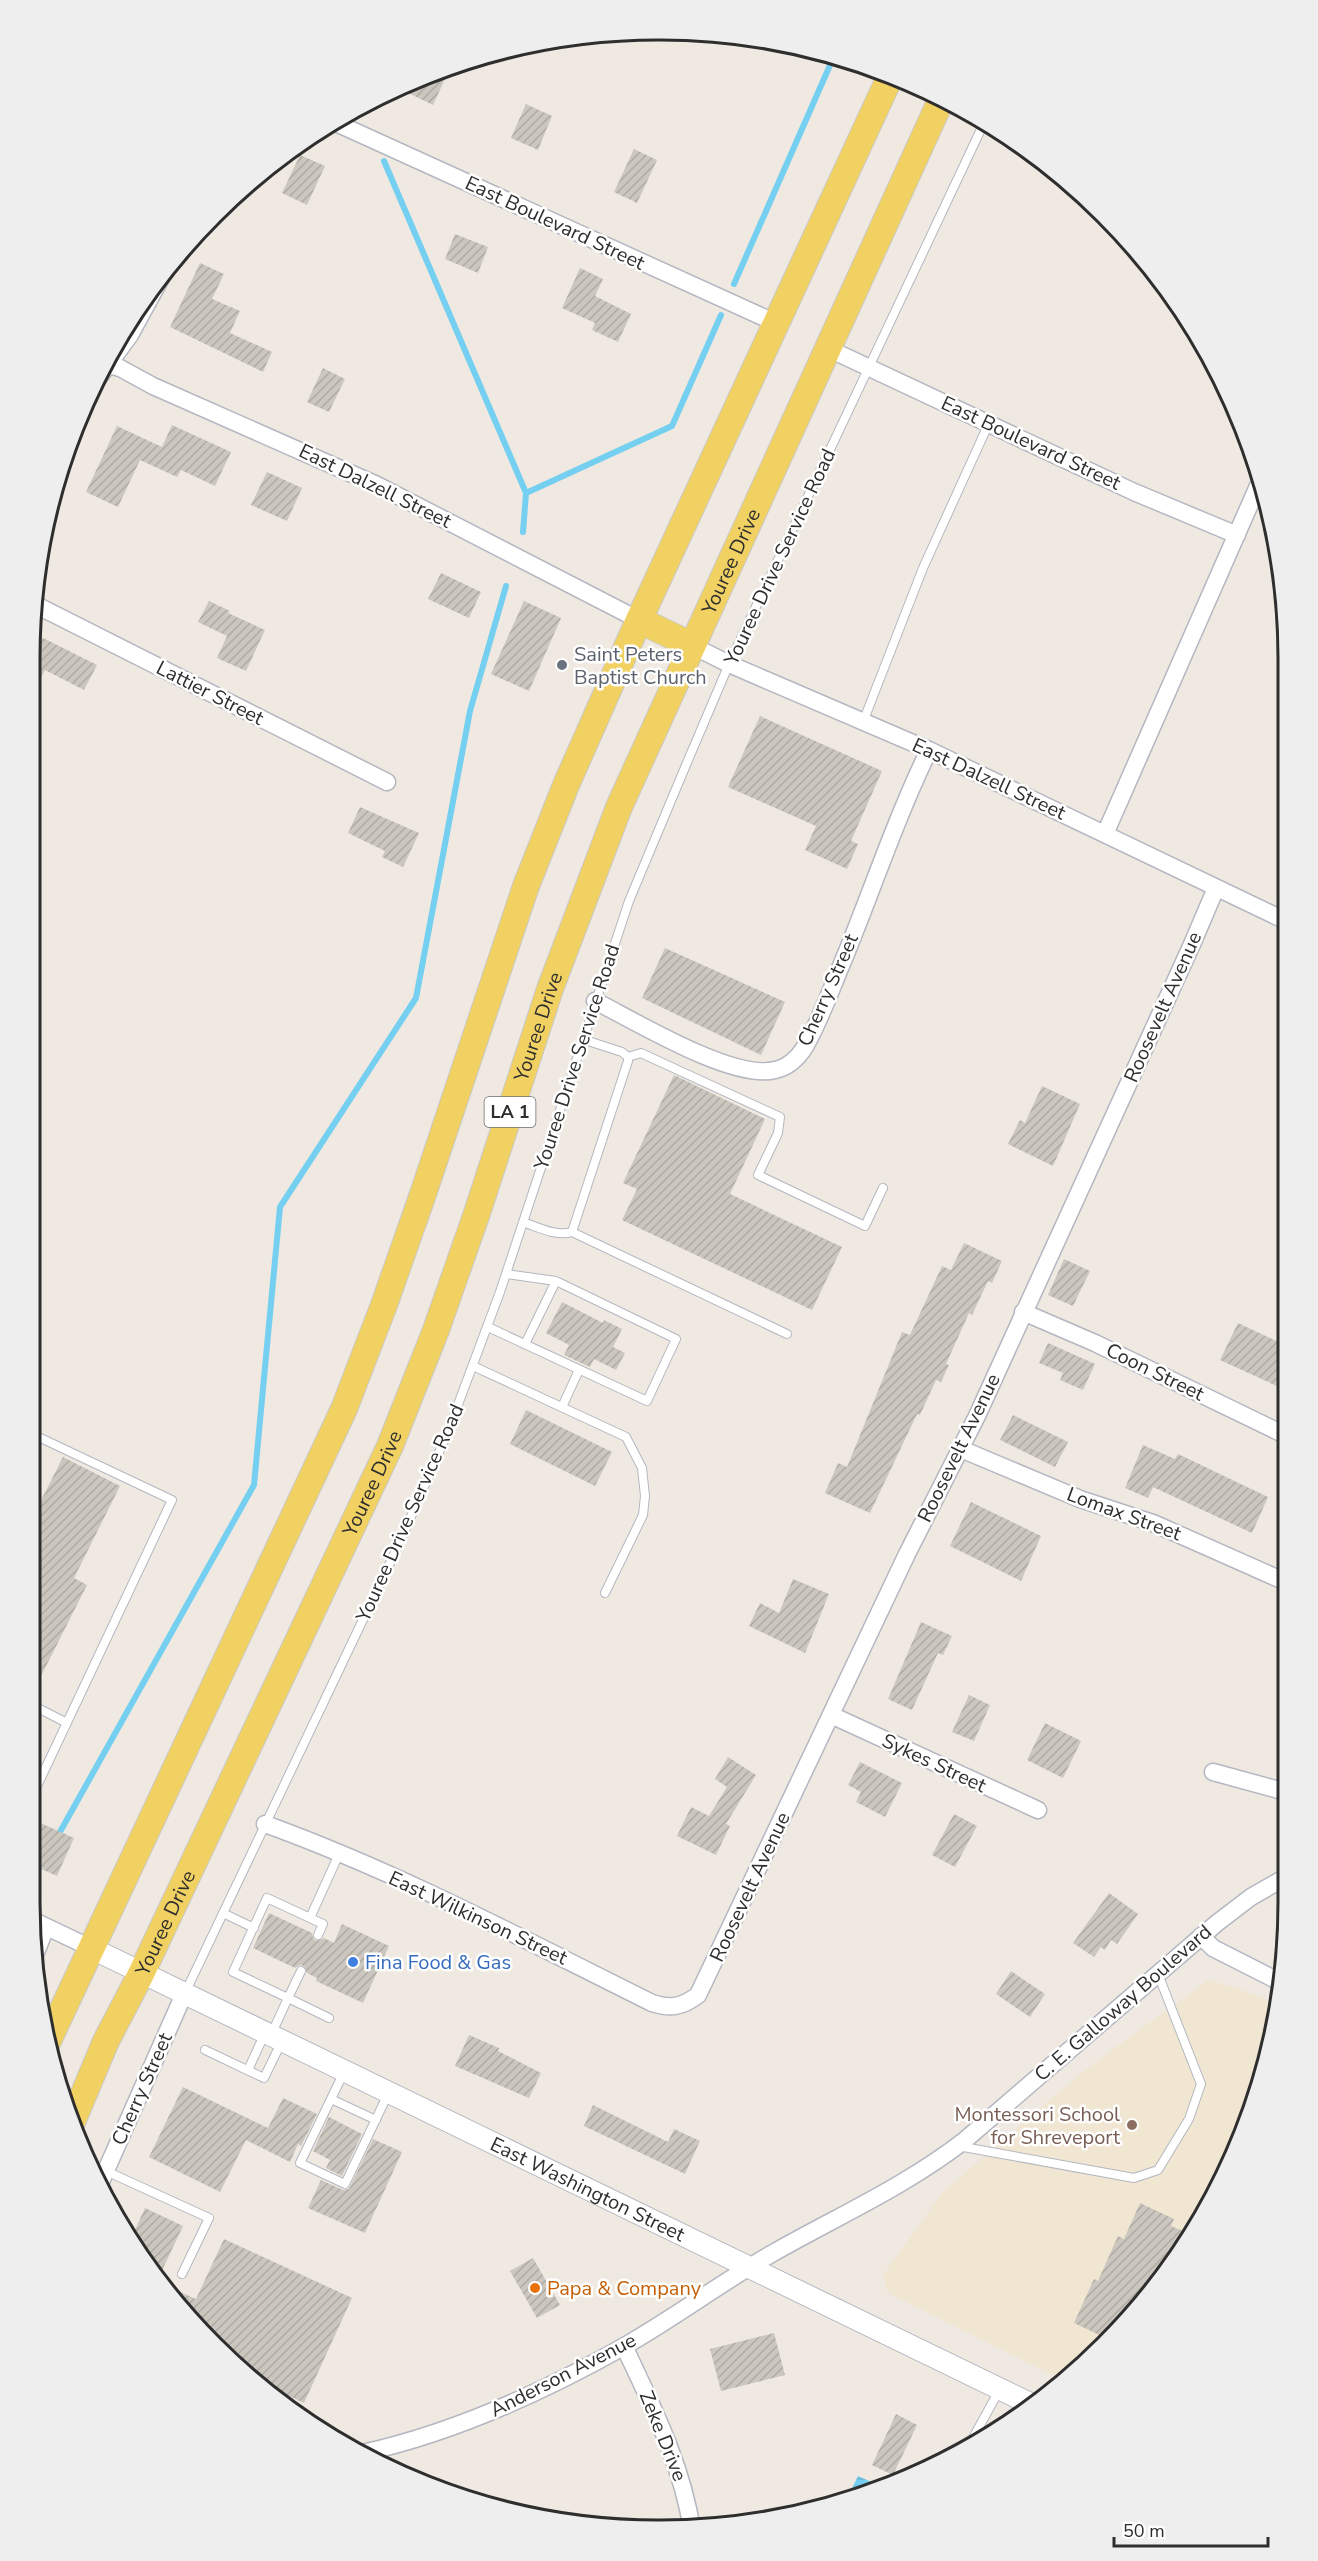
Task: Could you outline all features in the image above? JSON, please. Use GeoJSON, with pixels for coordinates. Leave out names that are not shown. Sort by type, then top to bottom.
{"type":"FeatureCollection","features":[{"type":"Feature","properties":{"kind":"main road","name":"LA 1"},"geometry":{"type":"LineString","coordinates":[[54,2029],[344,1409],[415,1219],[526,886],[566,785],[639,620],[887,84]]}},
{"type":"Feature","properties":{"kind":"main road","name":"Youree Drive"},"geometry":{"type":"LineString","coordinates":[[77,2111],[106,2041],[141,1974],[390,1446],[436,1330],[550,989],[587,886],[619,807],[938,107]]}},
{"type":"Feature","properties":{"kind":"main road"},"geometry":{"type":"LineString","coordinates":[[639,620],[691,645]]}},
{"type":"Feature","properties":{"kind":"street","name":"East Boulevard Street"},"geometry":{"type":"LineString","coordinates":[[344,127],[776,323]]}},
{"type":"Feature","properties":{"kind":"street","name":"East Boulevard Street"},"geometry":{"type":"LineString","coordinates":[[827,348],[1134,492],[1237,535]]}},
{"type":"Feature","properties":{"kind":"street","name":"East Dalzell Street"},"geometry":{"type":"LineString","coordinates":[[114,367],[377,485],[639,620]]}},
{"type":"Feature","properties":{"kind":"street"},"geometry":{"type":"LineString","coordinates":[[1105,834],[1255,494]]}},
{"type":"Feature","properties":{"kind":"street","name":"Lattier Street"},"geometry":{"type":"LineString","coordinates":[[43,609],[387,782]]}},
{"type":"Feature","properties":{"kind":"street","name":"East Dalzell Street"},"geometry":{"type":"LineString","coordinates":[[691,645],[729,664],[929,750],[1277,917]]}},
{"type":"Feature","properties":{"kind":"street","name":"Cherry Street"},"geometry":{"type":"LineString","coordinates":[[595,1001],[703,1055],[728,1065],[757,1072],[775,1071],[795,1059],[806,1046],[823,1009],[907,797],[929,750]]}},
{"type":"Feature","properties":{"kind":"street","name":"Roosevelt Avenue"},"geometry":{"type":"LineString","coordinates":[[690,2001],[705,1986],[907,1554],[961,1449],[1216,888]]}},
{"type":"Feature","properties":{"kind":"street","name":"Coon Street"},"geometry":{"type":"LineString","coordinates":[[1023,1312],[1095,1343],[1277,1431]]}},
{"type":"Feature","properties":{"kind":"street","name":"Lomax Street"},"geometry":{"type":"LineString","coordinates":[[961,1449],[1080,1499],[1153,1523],[1277,1578]]}},
{"type":"Feature","properties":{"kind":"street","name":"Sykes Street"},"geometry":{"type":"LineString","coordinates":[[831,1715],[1038,1810]]}},
{"type":"Feature","properties":{"kind":"street"},"geometry":{"type":"LineString","coordinates":[[1213,1772],[1277,1790]]}},
{"type":"Feature","properties":{"kind":"street","name":"East Wilkinson Street"},"geometry":{"type":"LineString","coordinates":[[265,1824],[443,1899],[652,2003],[668,2008],[690,2001]]}},
{"type":"Feature","properties":{"kind":"street","name":"C. E. Galloway Boulevard"},"geometry":{"type":"LineString","coordinates":[[750,2267],[887,2193],[931,2166],[958,2146],[1201,1936],[1251,1897],[1277,1882]]}},
{"type":"Feature","properties":{"kind":"street"},"geometry":{"type":"LineString","coordinates":[[42,1924],[91,1948]]}},
{"type":"Feature","properties":{"kind":"street"},"geometry":{"type":"LineString","coordinates":[[1201,1936],[1213,1948],[1272,1978]]}},
{"type":"Feature","properties":{"kind":"street","name":"East Washington Street"},"geometry":{"type":"LineString","coordinates":[[91,1948],[1025,2401]]}},
{"type":"Feature","properties":{"kind":"street","name":"Cherry Street"},"geometry":{"type":"LineString","coordinates":[[104,2175],[184,1994]]}},
{"type":"Feature","properties":{"kind":"street","name":"Anderson Avenue"},"geometry":{"type":"LineString","coordinates":[[372,2450],[449,2429],[574,2373],[624,2346],[750,2267]]}},
{"type":"Feature","properties":{"kind":"street","name":"Zeke Drive"},"geometry":{"type":"LineString","coordinates":[[624,2346],[670,2444],[687,2494],[691,2519]]}},
{"type":"Feature","properties":{"kind":"lane","name":"Youree Drive Service Road"},"geometry":{"type":"LineString","coordinates":[[184,1994],[399,1544],[473,1366],[506,1275],[629,901],[729,664],[980,131]]}},
{"type":"Feature","properties":{"kind":"lane"},"geometry":{"type":"LineString","coordinates":[[863,722],[923,568],[989,423]]}},
{"type":"Feature","properties":{"kind":"lane"},"geometry":{"type":"LineString","coordinates":[[582,1039],[622,1052],[628,1057]]}},
{"type":"Feature","properties":{"kind":"lane"},"geometry":{"type":"LineString","coordinates":[[628,1057],[641,1053],[780,1117],[776,1138],[758,1175],[865,1226],[883,1188]]}},
{"type":"Feature","properties":{"kind":"lane"},"geometry":{"type":"LineString","coordinates":[[572,1232],[628,1057]]}},
{"type":"Feature","properties":{"kind":"lane"},"geometry":{"type":"LineString","coordinates":[[523,1222],[552,1232],[564,1234],[572,1232],[786,1334]]}},
{"type":"Feature","properties":{"kind":"lane"},"geometry":{"type":"LineString","coordinates":[[488,1327],[647,1401],[676,1339],[555,1281],[506,1275]]}},
{"type":"Feature","properties":{"kind":"lane"},"geometry":{"type":"LineString","coordinates":[[525,1344],[555,1281]]}},
{"type":"Feature","properties":{"kind":"lane"},"geometry":{"type":"LineString","coordinates":[[473,1366],[626,1437],[642,1468],[645,1496],[643,1515],[605,1593]]}},
{"type":"Feature","properties":{"kind":"lane"},"geometry":{"type":"LineString","coordinates":[[562,1407],[579,1370]]}},
{"type":"Feature","properties":{"kind":"lane"},"geometry":{"type":"LineString","coordinates":[[41,1438],[172,1500],[41,1778]]}},
{"type":"Feature","properties":{"kind":"lane"},"geometry":{"type":"LineString","coordinates":[[41,1710],[67,1723]]}},
{"type":"Feature","properties":{"kind":"lane"},"geometry":{"type":"LineString","coordinates":[[310,1918],[339,1854]]}},
{"type":"Feature","properties":{"kind":"lane"},"geometry":{"type":"LineString","coordinates":[[318,1935],[323,1924],[267,1898],[233,1972],[329,2018]]}},
{"type":"Feature","properties":{"kind":"lane"},"geometry":{"type":"LineString","coordinates":[[223,1913],[254,1928]]}},
{"type":"Feature","properties":{"kind":"lane"},"geometry":{"type":"LineString","coordinates":[[205,2050],[264,2078],[272,2037],[301,1971]]}},
{"type":"Feature","properties":{"kind":"lane"},"geometry":{"type":"LineString","coordinates":[[958,2146],[1134,2178],[1158,2170],[1190,2119],[1201,2084],[1158,1973]]}},
{"type":"Feature","properties":{"kind":"lane"},"geometry":{"type":"LineString","coordinates":[[248,2070],[272,2037]]}},
{"type":"Feature","properties":{"kind":"lane"},"geometry":{"type":"LineString","coordinates":[[344,2071],[300,2163],[345,2184],[388,2092]]}},
{"type":"Feature","properties":{"kind":"lane"},"geometry":{"type":"LineString","coordinates":[[331,2099],[376,2120]]}},
{"type":"Feature","properties":{"kind":"lane"},"geometry":{"type":"LineString","coordinates":[[105,2178],[209,2218],[182,2274]]}},
{"type":"Feature","properties":{"kind":"lane"},"geometry":{"type":"LineString","coordinates":[[976,2433],[1000,2389]]}},
{"type":"Feature","properties":{"kind":"shaded area","name":"Montessori School for Shreveport"},"geometry":{"type":"Polygon","coordinates":[[[1208,1980],[1269,2001],[1266,2023],[1245,2101],[1214,2176],[1195,2211],[1150,2279],[1124,2310],[1056,2376],[888,2293],[883,2275],[942,2193],[1085,2070],[1208,1980]]]}},
{"type":"Feature","properties":{"kind":"water"},"geometry":{"type":"Polygon","coordinates":[[[858,2476],[872,2482],[858,2488],[851,2490],[858,2476]]]}},
{"type":"Feature","properties":{"kind":"building"},"geometry":{"type":"Polygon","coordinates":[[[445,79],[433,105],[409,94],[445,79]]]}},
{"type":"Feature","properties":{"kind":"building"},"geometry":{"type":"Polygon","coordinates":[[[526,104],[552,116],[538,150],[511,138],[526,104]]]}},
{"type":"Feature","properties":{"kind":"building"},"geometry":{"type":"Polygon","coordinates":[[[634,149],[657,160],[637,203],[614,192],[634,149]]]}},
{"type":"Feature","properties":{"kind":"building"},"geometry":{"type":"Polygon","coordinates":[[[300,155],[325,166],[307,205],[282,193],[300,155]]]}},
{"type":"Feature","properties":{"kind":"building"},"geometry":{"type":"Polygon","coordinates":[[[455,234],[488,247],[478,273],[445,259],[455,234]]]}},
{"type":"Feature","properties":{"kind":"building"},"geometry":{"type":"Polygon","coordinates":[[[200,263],[224,274],[212,299],[240,311],[230,333],[272,352],[263,372],[170,327],[200,263]]]}},
{"type":"Feature","properties":{"kind":"building"},"geometry":{"type":"Polygon","coordinates":[[[580,268],[603,279],[595,296],[631,314],[618,342],[592,330],[595,323],[562,308],[580,268]]]}},
{"type":"Feature","properties":{"kind":"building"},"geometry":{"type":"Polygon","coordinates":[[[323,368],[345,379],[329,412],[307,402],[323,368]]]}},
{"type":"Feature","properties":{"kind":"building"},"geometry":{"type":"Polygon","coordinates":[[[172,425],[231,452],[215,486],[181,470],[177,477],[140,460],[118,507],[86,492],[117,426],[162,447],[172,425]]]}},
{"type":"Feature","properties":{"kind":"building"},"geometry":{"type":"Polygon","coordinates":[[[267,472],[302,488],[287,521],[251,505],[267,472]]]}},
{"type":"Feature","properties":{"kind":"building"},"geometry":{"type":"Polygon","coordinates":[[[441,573],[481,592],[469,618],[428,599],[441,573]]]}},
{"type":"Feature","properties":{"kind":"building"},"geometry":{"type":"Polygon","coordinates":[[[209,601],[230,611],[228,613],[265,630],[246,671],[217,658],[227,636],[198,622],[209,601]]]}},
{"type":"Feature","properties":{"kind":"building"},"geometry":{"type":"Polygon","coordinates":[[[524,601],[561,618],[529,691],[491,674],[524,601]]]}},
{"type":"Feature","properties":{"kind":"building"},"geometry":{"type":"Polygon","coordinates":[[[42,637],[97,665],[84,690],[45,670],[41,678],[42,637]]]}},
{"type":"Feature","properties":{"kind":"building"},"geometry":{"type":"Polygon","coordinates":[[[760,716],[882,771],[851,841],[858,844],[847,869],[805,850],[816,826],[728,787],[760,716]]]}},
{"type":"Feature","properties":{"kind":"building"},"geometry":{"type":"Polygon","coordinates":[[[360,807],[419,833],[403,867],[382,857],[385,851],[348,833],[360,807]]]}},
{"type":"Feature","properties":{"kind":"building"},"geometry":{"type":"Polygon","coordinates":[[[665,948],[785,1002],[761,1055],[642,998],[665,948]]]}},
{"type":"Feature","properties":{"kind":"building"},"geometry":{"type":"Polygon","coordinates":[[[674,1075],[765,1119],[730,1194],[842,1247],[812,1310],[622,1220],[637,1189],[623,1183],[674,1075]]]}},
{"type":"Feature","properties":{"kind":"building"},"geometry":{"type":"Polygon","coordinates":[[[1042,1086],[1080,1104],[1053,1166],[1008,1144],[1020,1120],[1025,1123],[1042,1086]]]}},
{"type":"Feature","properties":{"kind":"building"},"geometry":{"type":"Polygon","coordinates":[[[964,1243],[1002,1261],[992,1283],[988,1281],[972,1315],[969,1313],[946,1364],[949,1365],[941,1382],[936,1380],[920,1415],[917,1414],[870,1513],[825,1493],[838,1463],[847,1467],[902,1332],[910,1335],[942,1266],[951,1270],[964,1243]]]}},
{"type":"Feature","properties":{"kind":"building"},"geometry":{"type":"Polygon","coordinates":[[[1064,1259],[1090,1271],[1073,1306],[1048,1295],[1064,1259]]]}},
{"type":"Feature","properties":{"kind":"building"},"geometry":{"type":"Polygon","coordinates":[[[562,1302],[603,1323],[604,1320],[622,1329],[613,1347],[625,1353],[616,1370],[594,1359],[590,1367],[564,1355],[569,1345],[546,1333],[562,1302]]]}},
{"type":"Feature","properties":{"kind":"building"},"geometry":{"type":"Polygon","coordinates":[[[1238,1323],[1277,1341],[1277,1386],[1220,1360],[1238,1323]]]}},
{"type":"Feature","properties":{"kind":"building"},"geometry":{"type":"Polygon","coordinates":[[[1048,1343],[1095,1364],[1083,1390],[1060,1380],[1063,1373],[1039,1363],[1048,1343]]]}},
{"type":"Feature","properties":{"kind":"building"},"geometry":{"type":"Polygon","coordinates":[[[526,1410],[612,1452],[595,1486],[510,1444],[526,1410]]]}},
{"type":"Feature","properties":{"kind":"building"},"geometry":{"type":"Polygon","coordinates":[[[1013,1415],[1068,1442],[1055,1467],[1000,1440],[1013,1415]]]}},
{"type":"Feature","properties":{"kind":"building"},"geometry":{"type":"Polygon","coordinates":[[[1143,1445],[1175,1459],[1178,1454],[1268,1497],[1252,1533],[1153,1487],[1148,1498],[1125,1488],[1143,1445]]]}},
{"type":"Feature","properties":{"kind":"building"},"geometry":{"type":"Polygon","coordinates":[[[63,1457],[120,1486],[74,1578],[87,1585],[41,1676],[41,1500],[63,1457]]]}},
{"type":"Feature","properties":{"kind":"building"},"geometry":{"type":"Polygon","coordinates":[[[971,1502],[1041,1536],[1021,1581],[950,1546],[971,1502]]]}},
{"type":"Feature","properties":{"kind":"building"},"geometry":{"type":"Polygon","coordinates":[[[793,1579],[829,1594],[805,1653],[749,1626],[760,1603],[779,1613],[793,1579]]]}},
{"type":"Feature","properties":{"kind":"building"},"geometry":{"type":"Polygon","coordinates":[[[921,1622],[952,1636],[943,1655],[938,1653],[912,1710],[888,1699],[921,1622]]]}},
{"type":"Feature","properties":{"kind":"building"},"geometry":{"type":"Polygon","coordinates":[[[969,1695],[990,1705],[974,1741],[952,1732],[969,1695]]]}},
{"type":"Feature","properties":{"kind":"building"},"geometry":{"type":"Polygon","coordinates":[[[1045,1723],[1081,1741],[1063,1778],[1027,1760],[1045,1723]]]}},
{"type":"Feature","properties":{"kind":"building"},"geometry":{"type":"Polygon","coordinates":[[[728,1757],[756,1775],[726,1824],[730,1826],[716,1855],[677,1836],[691,1807],[709,1816],[727,1787],[715,1779],[728,1757]]]}},
{"type":"Feature","properties":{"kind":"building"},"geometry":{"type":"Polygon","coordinates":[[[860,1762],[902,1783],[885,1817],[856,1802],[861,1792],[848,1785],[860,1762]]]}},
{"type":"Feature","properties":{"kind":"building"},"geometry":{"type":"Polygon","coordinates":[[[954,1814],[977,1826],[955,1867],[932,1855],[954,1814]]]}},
{"type":"Feature","properties":{"kind":"building"},"geometry":{"type":"Polygon","coordinates":[[[41,1823],[74,1838],[57,1876],[41,1869],[41,1823]]]}},
{"type":"Feature","properties":{"kind":"building"},"geometry":{"type":"Polygon","coordinates":[[[1109,1893],[1138,1914],[1117,1944],[1111,1940],[1105,1950],[1101,1947],[1094,1957],[1073,1943],[1109,1893]]]}},
{"type":"Feature","properties":{"kind":"building"},"geometry":{"type":"Polygon","coordinates":[[[269,1913],[312,1933],[316,1941],[324,1938],[334,1943],[342,1924],[389,1946],[363,2003],[316,1981],[317,1978],[307,1973],[304,1966],[300,1965],[295,1968],[253,1948],[269,1913]]]}},
{"type":"Feature","properties":{"kind":"building"},"geometry":{"type":"Polygon","coordinates":[[[1011,1971],[1045,1994],[1030,2017],[996,1994],[1011,1971]]]}},
{"type":"Feature","properties":{"kind":"building"},"geometry":{"type":"Polygon","coordinates":[[[469,2035],[499,2048],[498,2051],[541,2073],[529,2098],[455,2066],[469,2035]]]}},
{"type":"Feature","properties":{"kind":"building"},"geometry":{"type":"Polygon","coordinates":[[[183,2087],[268,2128],[283,2098],[317,2114],[301,2146],[298,2144],[290,2162],[246,2140],[220,2192],[149,2157],[183,2087]]]}},
{"type":"Feature","properties":{"kind":"building"},"geometry":{"type":"Polygon","coordinates":[[[593,2105],[668,2142],[674,2129],[700,2141],[685,2174],[584,2126],[593,2105]]]}},
{"type":"Feature","properties":{"kind":"building"},"geometry":{"type":"Polygon","coordinates":[[[329,2117],[362,2134],[342,2176],[326,2168],[330,2160],[313,2151],[329,2117]]]}},
{"type":"Feature","properties":{"kind":"building"},"geometry":{"type":"Polygon","coordinates":[[[373,2139],[402,2152],[365,2233],[308,2208],[321,2180],[343,2190],[349,2189],[373,2139]]]}},
{"type":"Feature","properties":{"kind":"building"},"geometry":{"type":"Polygon","coordinates":[[[1140,2203],[1174,2219],[1171,2226],[1183,2231],[1150,2279],[1100,2335],[1074,2323],[1094,2279],[1098,2281],[1118,2236],[1124,2239],[1140,2203]]]}},
{"type":"Feature","properties":{"kind":"building"},"geometry":{"type":"Polygon","coordinates":[[[145,2208],[183,2226],[162,2270],[145,2246],[135,2230],[145,2208]]]}},
{"type":"Feature","properties":{"kind":"building"},"geometry":{"type":"Polygon","coordinates":[[[224,2239],[352,2298],[304,2403],[281,2392],[251,2367],[178,2291],[196,2299],[224,2239]]]}},
{"type":"Feature","properties":{"kind":"building","name":"Papa & Company"},"geometry":{"type":"Polygon","coordinates":[[[533,2258],[560,2305],[537,2318],[510,2271],[533,2258]]]}},
{"type":"Feature","properties":{"kind":"building"},"geometry":{"type":"Polygon","coordinates":[[[774,2333],[785,2375],[721,2391],[710,2349],[774,2333]]]}},
{"type":"Feature","properties":{"kind":"building"},"geometry":{"type":"Polygon","coordinates":[[[896,2414],[917,2425],[893,2474],[872,2465],[896,2414]]]}},
{"type":"Feature","properties":{"kind":"waterway"},"geometry":{"type":"LineString","coordinates":[[734,284],[830,65]]}},
{"type":"Feature","properties":{"kind":"waterway"},"geometry":{"type":"LineString","coordinates":[[384,161],[526,493],[523,532]]}},
{"type":"Feature","properties":{"kind":"waterway"},"geometry":{"type":"LineString","coordinates":[[526,493],[672,426],[721,315]]}},
{"type":"Feature","properties":{"kind":"waterway"},"geometry":{"type":"LineString","coordinates":[[56,1839],[254,1485],[280,1207],[416,998],[470,711],[506,586]]}},
{"type":"Feature","properties":{"kind":"place","name":"Saint Peters Baptist Church"},"geometry":{"type":"Point","coordinates":[562,665]}},
{"type":"Feature","properties":{"kind":"place","name":"Fina Food & Gas"},"geometry":{"type":"Point","coordinates":[353,1962]}},
{"type":"Feature","properties":{"kind":"place","name":"Montessori School for Shreveport"},"geometry":{"type":"Point","coordinates":[1132,2125]}},
{"type":"Feature","properties":{"kind":"place","name":"Papa & Company"},"geometry":{"type":"Point","coordinates":[535,2288]}}]}
